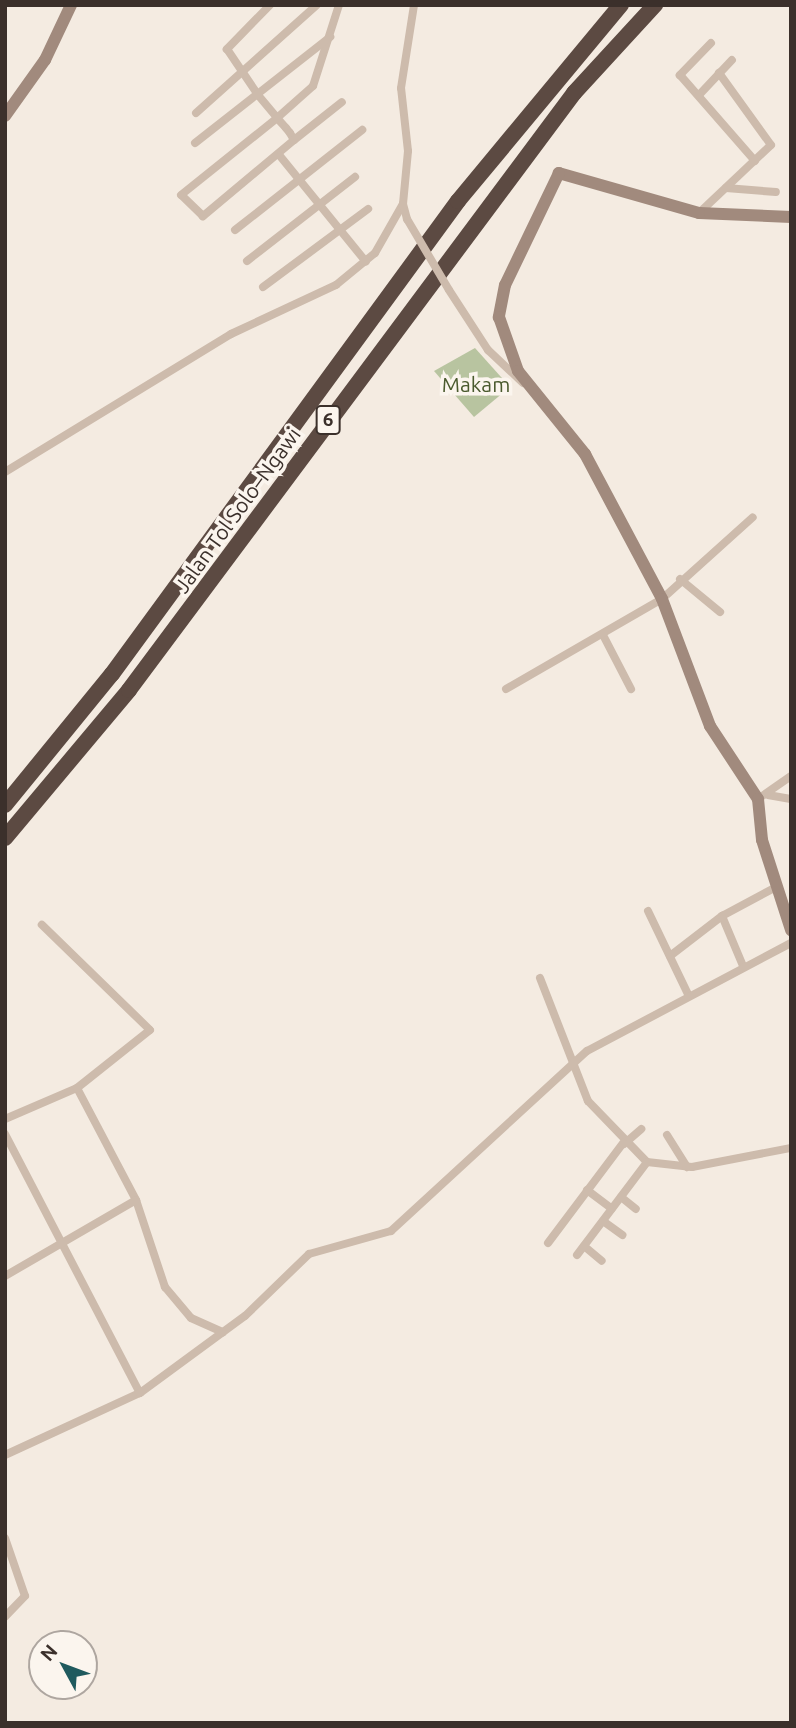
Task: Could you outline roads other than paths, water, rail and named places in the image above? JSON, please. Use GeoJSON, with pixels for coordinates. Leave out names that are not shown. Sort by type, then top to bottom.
{"type":"FeatureCollection","features":[{"type":"Feature","properties":{"kind":"highway","name":"Jalan Tol Solo–Ngawi"},"geometry":{"type":"LineString","coordinates":[[5,805],[112,674],[458,201],[621,5]]}},
{"type":"Feature","properties":{"kind":"highway","name":"Jalan Tol Solo–Ngawi"},"geometry":{"type":"LineString","coordinates":[[5,838],[129,690],[574,93],[655,5]]}},
{"type":"Feature","properties":{"kind":"street"},"geometry":{"type":"LineString","coordinates":[[5,116],[45,60],[71,5]]}},
{"type":"Feature","properties":{"kind":"street"},"geometry":{"type":"LineString","coordinates":[[270,5],[227,46],[258,95],[294,140]]}},
{"type":"Feature","properties":{"kind":"street"},"geometry":{"type":"LineString","coordinates":[[196,113],[242,68],[317,5]]}},
{"type":"Feature","properties":{"kind":"street"},"geometry":{"type":"LineString","coordinates":[[339,5],[315,84],[181,197],[205,216],[281,156],[294,140],[342,102]]}},
{"type":"Feature","properties":{"kind":"street"},"geometry":{"type":"LineString","coordinates":[[414,5],[401,88],[408,151],[402,204],[407,219],[493,357],[528,387],[584,454],[662,599],[710,726],[758,800],[776,887],[791,930]]}},
{"type":"Feature","properties":{"kind":"street"},"geometry":{"type":"LineString","coordinates":[[195,143],[330,37]]}},
{"type":"Feature","properties":{"kind":"street"},"geometry":{"type":"LineString","coordinates":[[711,43],[680,75],[755,161]]}},
{"type":"Feature","properties":{"kind":"street"},"geometry":{"type":"LineString","coordinates":[[699,95],[732,60]]}},
{"type":"Feature","properties":{"kind":"street"},"geometry":{"type":"LineString","coordinates":[[699,214],[755,161],[770,141],[719,74]]}},
{"type":"Feature","properties":{"kind":"street"},"geometry":{"type":"LineString","coordinates":[[235,230],[362,130]]}},
{"type":"Feature","properties":{"kind":"street"},"geometry":{"type":"LineString","coordinates":[[281,156],[366,262]]}},
{"type":"Feature","properties":{"kind":"street"},"geometry":{"type":"LineString","coordinates":[[528,387],[503,332],[500,306],[555,176],[564,172],[699,214],[791,217]]}},
{"type":"Feature","properties":{"kind":"street"},"geometry":{"type":"LineString","coordinates":[[247,261],[355,177]]}},
{"type":"Feature","properties":{"kind":"street"},"geometry":{"type":"LineString","coordinates":[[726,188],[776,192]]}},
{"type":"Feature","properties":{"kind":"street"},"geometry":{"type":"LineString","coordinates":[[5,460],[8,470],[169,370],[336,285],[366,262],[402,204]]}},
{"type":"Feature","properties":{"kind":"street"},"geometry":{"type":"LineString","coordinates":[[263,286],[368,209]]}},
{"type":"Feature","properties":{"kind":"street"},"geometry":{"type":"LineString","coordinates":[[506,689],[662,599],[680,579],[752,517]]}},
{"type":"Feature","properties":{"kind":"street"},"geometry":{"type":"LineString","coordinates":[[680,579],[720,612]]}},
{"type":"Feature","properties":{"kind":"street"},"geometry":{"type":"LineString","coordinates":[[603,635],[631,688]]}},
{"type":"Feature","properties":{"kind":"street"},"geometry":{"type":"LineString","coordinates":[[758,800],[791,776]]}},
{"type":"Feature","properties":{"kind":"street"},"geometry":{"type":"LineString","coordinates":[[758,800],[771,793],[791,799]]}},
{"type":"Feature","properties":{"kind":"street"},"geometry":{"type":"LineString","coordinates":[[670,956],[722,916],[776,887]]}},
{"type":"Feature","properties":{"kind":"street"},"geometry":{"type":"LineString","coordinates":[[649,911],[688,994]]}},
{"type":"Feature","properties":{"kind":"street"},"geometry":{"type":"LineString","coordinates":[[722,916],[743,966]]}},
{"type":"Feature","properties":{"kind":"street"},"geometry":{"type":"LineString","coordinates":[[5,1119],[77,1088],[138,1042],[149,1026],[42,925]]}},
{"type":"Feature","properties":{"kind":"street"},"geometry":{"type":"LineString","coordinates":[[5,1455],[140,1393],[223,1332],[309,1254],[398,1226],[600,1042],[688,994],[791,943]]}},
{"type":"Feature","properties":{"kind":"street"},"geometry":{"type":"LineString","coordinates":[[540,978],[577,1062],[588,1101],[623,1144],[648,1162],[687,1167],[791,1148]]}},
{"type":"Feature","properties":{"kind":"street"},"geometry":{"type":"LineString","coordinates":[[77,1088],[136,1200],[164,1287],[191,1318],[223,1332]]}},
{"type":"Feature","properties":{"kind":"street"},"geometry":{"type":"LineString","coordinates":[[548,1243],[623,1144],[641,1129]]}},
{"type":"Feature","properties":{"kind":"street"},"geometry":{"type":"LineString","coordinates":[[5,1134],[140,1393]]}},
{"type":"Feature","properties":{"kind":"street"},"geometry":{"type":"LineString","coordinates":[[667,1136],[687,1167]]}},
{"type":"Feature","properties":{"kind":"street"},"geometry":{"type":"LineString","coordinates":[[577,1255],[648,1162]]}},
{"type":"Feature","properties":{"kind":"street"},"geometry":{"type":"LineString","coordinates":[[587,1190],[612,1209]]}},
{"type":"Feature","properties":{"kind":"street"},"geometry":{"type":"LineString","coordinates":[[621,1197],[636,1209]]}},
{"type":"Feature","properties":{"kind":"street"},"geometry":{"type":"LineString","coordinates":[[5,1276],[136,1200]]}},
{"type":"Feature","properties":{"kind":"street"},"geometry":{"type":"LineString","coordinates":[[603,1221],[622,1235]]}},
{"type":"Feature","properties":{"kind":"street"},"geometry":{"type":"LineString","coordinates":[[584,1246],[602,1261]]}},
{"type":"Feature","properties":{"kind":"street"},"geometry":{"type":"LineString","coordinates":[[5,1538],[25,1596],[5,1617]]}},
{"type":"Feature","properties":{"kind":"park label","name":"Makam"},"geometry":{"type":"Point","coordinates":[476,384]}}]}
